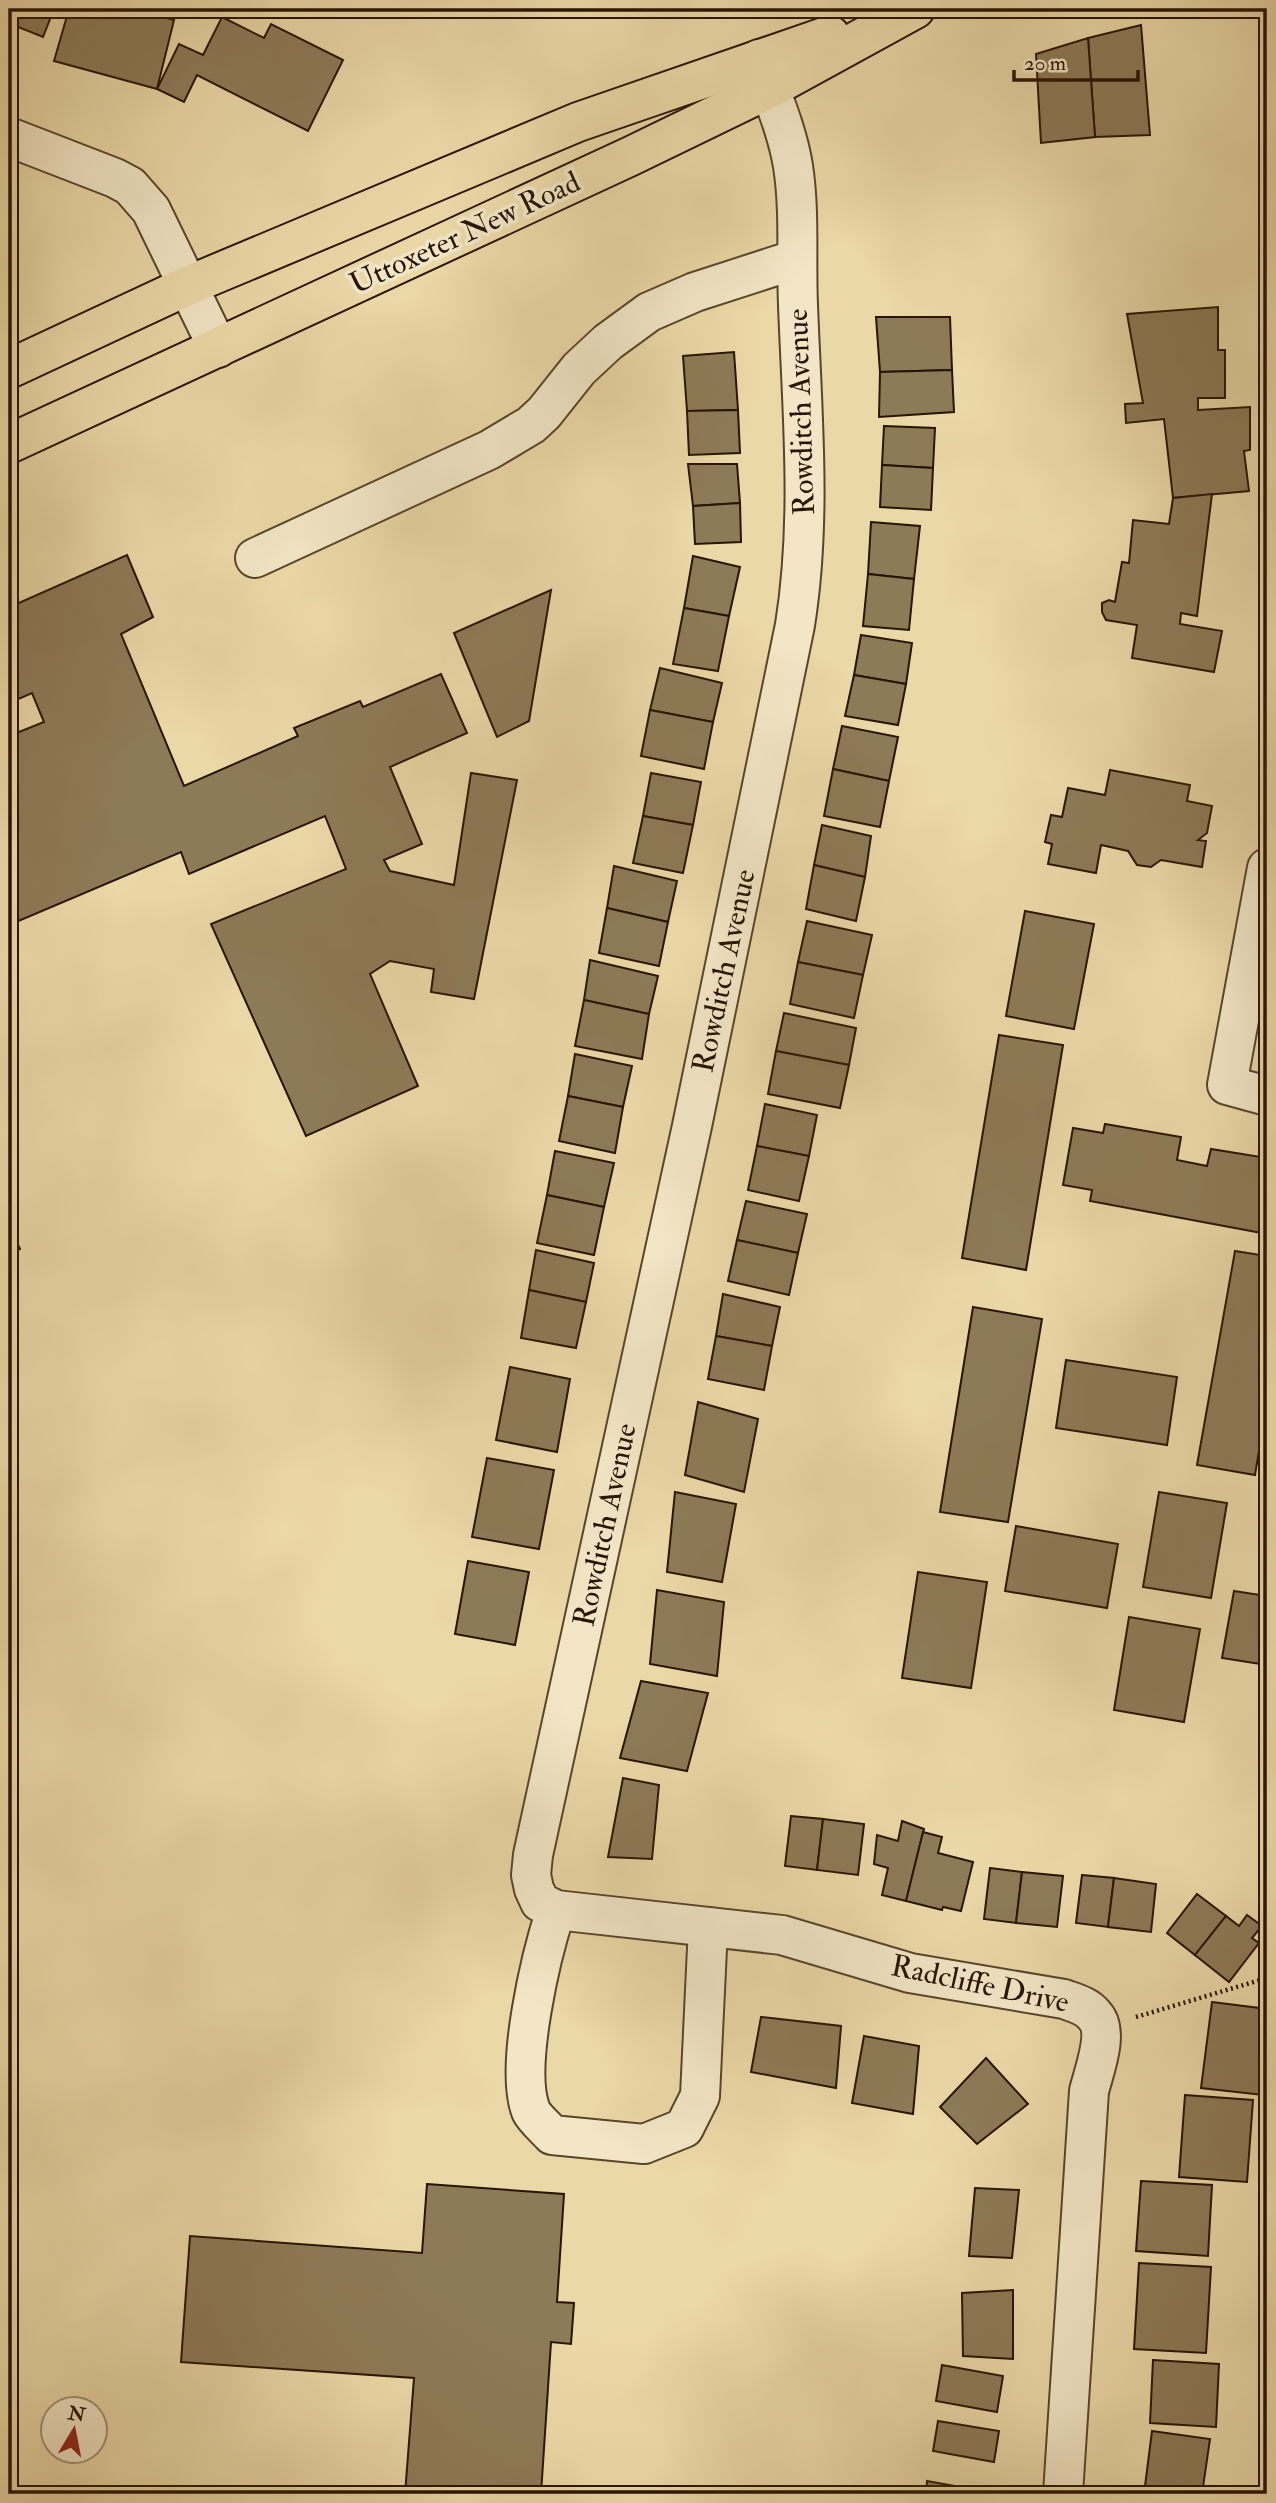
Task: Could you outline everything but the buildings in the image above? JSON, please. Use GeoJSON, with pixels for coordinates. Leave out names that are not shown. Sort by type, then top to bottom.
{"type":"FeatureCollection","features":[{"type":"Feature","properties":{"kind":"main road","name":"Uttoxeter New Road"},"geometry":{"type":"LineString","coordinates":[[9,444],[631,156],[764,74],[904,9]]}},
{"type":"Feature","properties":{"kind":"main road","name":"Uttoxeter New Road"},"geometry":{"type":"LineString","coordinates":[[9,369],[187,286],[578,122],[764,74],[915,9]]}},
{"type":"Feature","properties":{"kind":"street","name":"Rowditch Avenue"},"geometry":{"type":"LineString","coordinates":[[556,1910],[540,1902],[534,1889],[531,1875],[533,1855],[692,1126],[801,586],[804,459],[796,190],[786,137],[764,74]]}},
{"type":"Feature","properties":{"kind":"street"},"geometry":{"type":"LineString","coordinates":[[9,137],[130,186],[151,210],[218,348]]}},
{"type":"Feature","properties":{"kind":"street"},"geometry":{"type":"LineString","coordinates":[[255,558],[489,450],[531,425],[579,369],[608,342],[649,312],[695,292],[797,259]]}},
{"type":"Feature","properties":{"kind":"street"},"geometry":{"type":"LineString","coordinates":[[1267,867],[1227,1085],[1267,1096]]}},
{"type":"Feature","properties":{"kind":"street"},"geometry":{"type":"LineString","coordinates":[[556,1910],[543,1949],[524,2071],[531,2112],[552,2135],[645,2144],[684,2128],[700,2096],[709,1927]]}},
{"type":"Feature","properties":{"kind":"street","name":"Radcliffe Drive"},"geometry":{"type":"LineString","coordinates":[[556,1910],[782,1935],[910,1973],[952,1982],[1064,1998],[1095,2015],[1102,2027],[1089,2091],[1063,2494]]}},
{"type":"Feature","properties":{"kind":"path"},"geometry":{"type":"LineString","coordinates":[[1102,2027],[1267,1978]]}}]}
